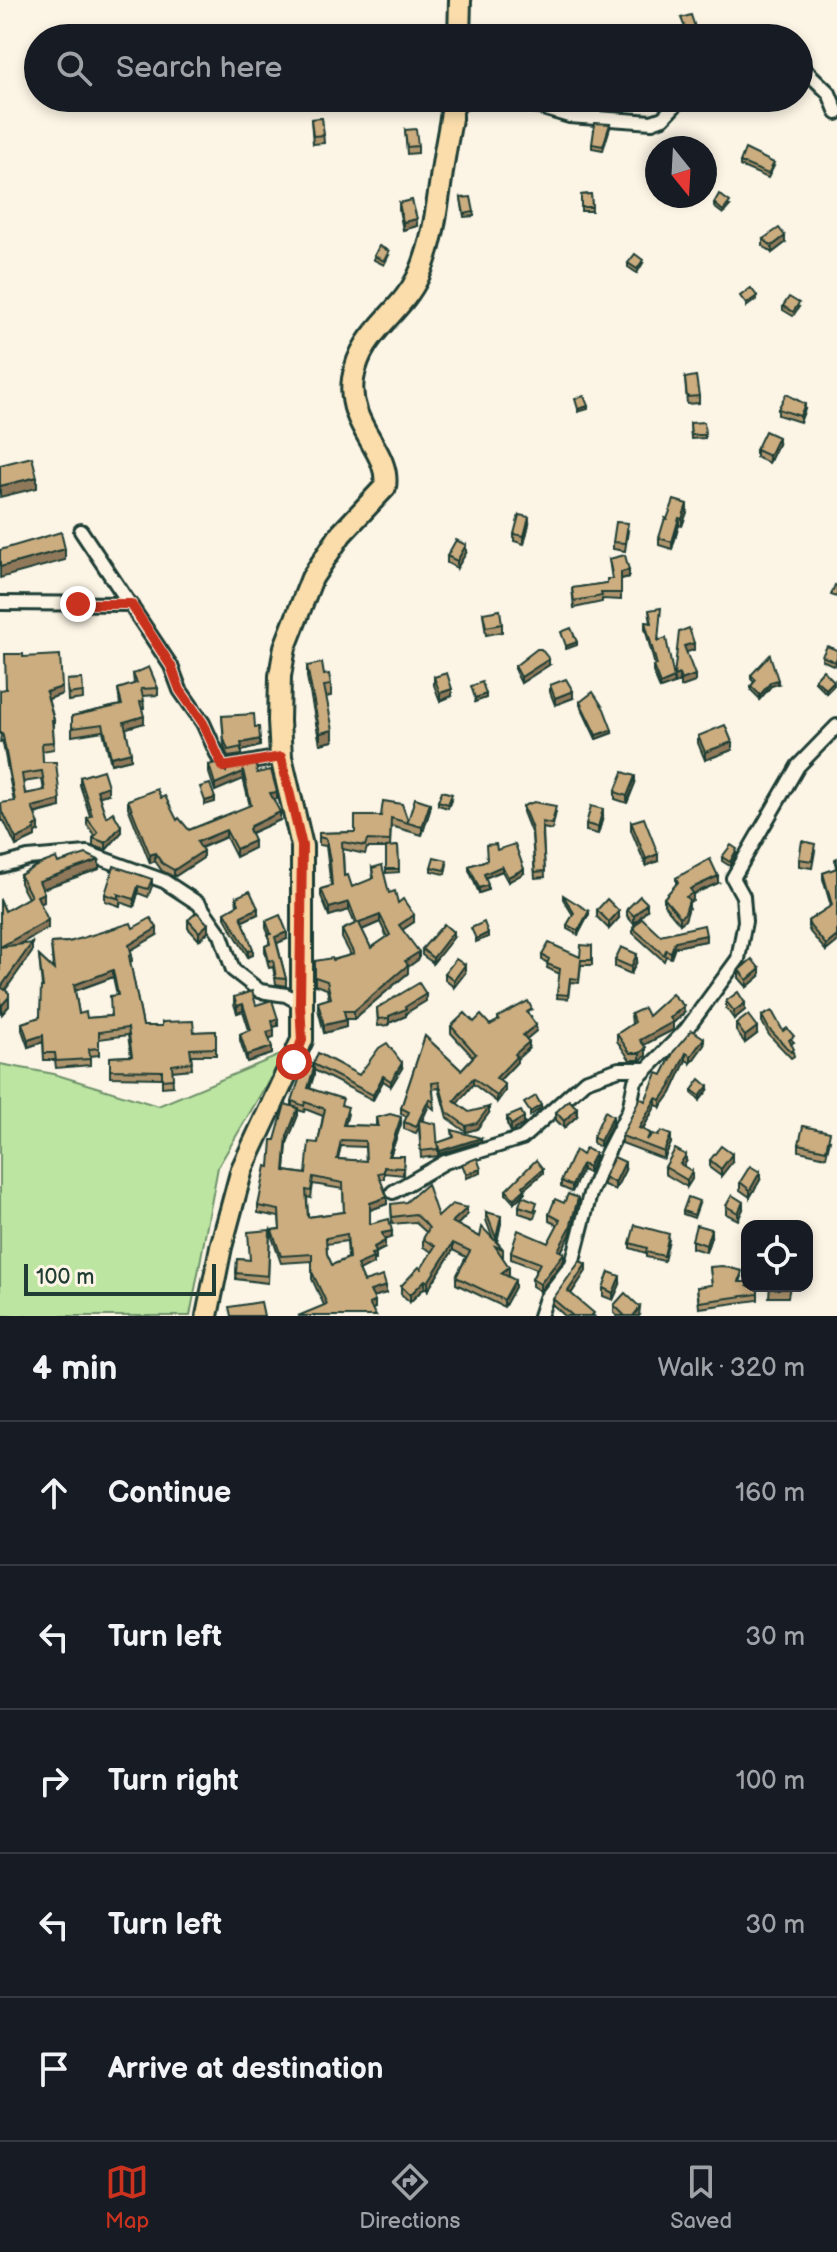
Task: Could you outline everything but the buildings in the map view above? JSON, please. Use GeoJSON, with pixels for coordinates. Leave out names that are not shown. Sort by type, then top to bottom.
{"type":"FeatureCollection","features":[{"type":"Feature","properties":{"kind":"main road"},"geometry":{"type":"LineString","coordinates":[[459,24],[460,0]]}},
{"type":"Feature","properties":{"kind":"main road"},"geometry":{"type":"LineString","coordinates":[[207,1316],[224,1232],[242,1169],[299,1050],[303,1028],[300,1003],[302,846],[281,757],[279,721],[280,676],[285,647],[321,563],[341,534],[385,487],[384,463],[361,426],[353,401],[353,378],[362,350],[418,277],[438,204],[452,112]]}},
{"type":"Feature","properties":{"kind":"street"},"geometry":{"type":"LineString","coordinates":[[813,78],[829,93],[837,113]]}},
{"type":"Feature","properties":{"kind":"street"},"geometry":{"type":"LineString","coordinates":[[556,112],[569,116],[652,122],[669,112]]}},
{"type":"Feature","properties":{"kind":"street"},"geometry":{"type":"LineString","coordinates":[[81,531],[171,666],[180,690],[203,723],[223,767],[281,757]]}},
{"type":"Feature","properties":{"kind":"street"},"geometry":{"type":"LineString","coordinates":[[0,603],[131,604]]}},
{"type":"Feature","properties":{"kind":"street"},"geometry":{"type":"LineString","coordinates":[[540,1316],[546,1298],[572,1264],[590,1194],[629,1110],[635,1081],[686,1030],[738,959],[745,921],[743,896],[733,878],[798,766],[837,726]]}},
{"type":"Feature","properties":{"kind":"street"},"geometry":{"type":"LineString","coordinates":[[0,866],[28,858],[87,853],[164,881],[199,904],[221,935],[233,970],[260,991],[286,995],[300,1003]]}},
{"type":"Feature","properties":{"kind":"street"},"geometry":{"type":"LineString","coordinates":[[393,1192],[445,1162],[522,1138],[585,1081],[619,1069],[645,1069]]}},
{"type":"Feature","properties":{"kind":"green space"},"geometry":{"type":"Polygon","coordinates":[[[285,1053],[218,1167],[190,1316],[0,1316],[0,1064],[54,1074],[158,1106],[285,1053]]]}},
{"type":"Feature","properties":{"kind":"route"},"geometry":{"type":"LineString","coordinates":[[78,604],[131,604],[171,666],[180,690],[203,723],[223,767],[281,757],[302,846],[300,1003],[303,1028],[294,1062]]}}]}
